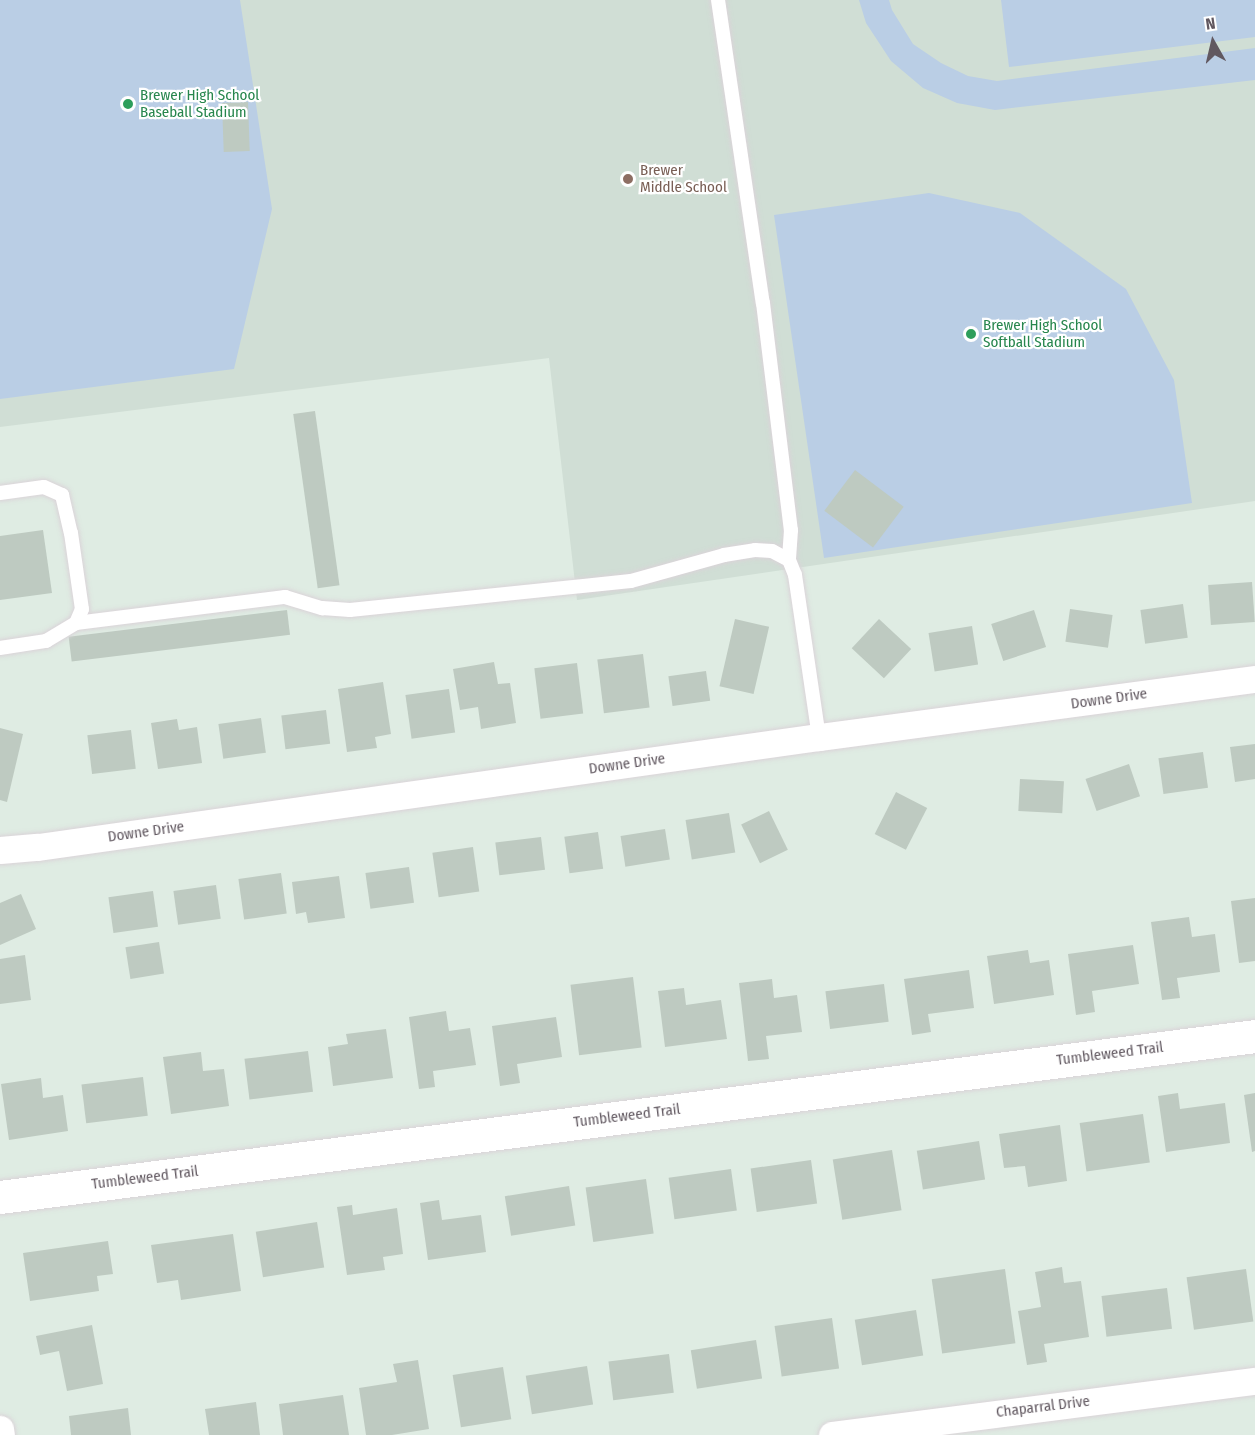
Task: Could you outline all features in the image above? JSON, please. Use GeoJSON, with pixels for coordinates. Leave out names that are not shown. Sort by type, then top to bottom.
{"type":"FeatureCollection","features":[{"type":"Feature","properties":{"kind":"street","name":"Downe Drive"},"geometry":{"type":"LineString","coordinates":[[0,850],[39,847],[819,737],[1255,679]]}},
{"type":"Feature","properties":{"kind":"street","name":"Tumbleweed Trail"},"geometry":{"type":"LineString","coordinates":[[0,1197],[1255,1036]]}},
{"type":"Feature","properties":{"kind":"street","name":"Chaparral Drive"},"geometry":{"type":"LineString","coordinates":[[832,1435],[1255,1381]]}},
{"type":"Feature","properties":{"kind":"street"},"geometry":{"type":"LineString","coordinates":[[0,1429],[1,1435]]}},
{"type":"Feature","properties":{"kind":"lane"},"geometry":{"type":"LineString","coordinates":[[718,0],[763,303],[791,530],[789,560],[795,574],[819,737]]}},
{"type":"Feature","properties":{"kind":"lane"},"geometry":{"type":"LineString","coordinates":[[0,493],[44,487],[62,495],[71,533],[82,609],[76,623]]}},
{"type":"Feature","properties":{"kind":"lane"},"geometry":{"type":"LineString","coordinates":[[0,648],[46,641],[76,623],[285,597],[322,608],[350,610],[631,580],[755,550],[772,551],[789,560]]}},
{"type":"Feature","properties":{"kind":"shaded area","name":"Brewer Middle School"},"geometry":{"type":"Polygon","coordinates":[[[0,0],[1255,0],[1255,501],[577,600],[549,358],[0,427],[0,0]]]}},
{"type":"Feature","properties":{"kind":"shaded area","name":"Brewer High School Baseball Stadium"},"geometry":{"type":"Polygon","coordinates":[[[0,0],[240,0],[272,209],[234,369],[0,399],[0,0]]]}},
{"type":"Feature","properties":{"kind":"shaded area"},"geometry":{"type":"Polygon","coordinates":[[[859,0],[889,0],[892,10],[913,44],[941,63],[968,76],[997,81],[1255,48],[1255,80],[995,110],[957,103],[923,88],[891,61],[866,23],[859,0]]]}},
{"type":"Feature","properties":{"kind":"shaded area"},"geometry":{"type":"Polygon","coordinates":[[[1001,0],[1255,0],[1255,37],[1009,67],[1001,0]]]}},
{"type":"Feature","properties":{"kind":"shaded area","name":"Brewer High School Softball Stadium"},"geometry":{"type":"Polygon","coordinates":[[[929,193],[1020,213],[1126,289],[1174,380],[1192,503],[824,558],[774,215],[929,193]]]}},
{"type":"Feature","properties":{"kind":"building"},"geometry":{"type":"Polygon","coordinates":[[[248,102],[250,151],[224,152],[222,103],[248,102]]]}},
{"type":"Feature","properties":{"kind":"building"},"geometry":{"type":"Polygon","coordinates":[[[315,411],[339,585],[318,588],[293,414],[315,411]]]}},
{"type":"Feature","properties":{"kind":"building"},"geometry":{"type":"Polygon","coordinates":[[[855,470],[904,507],[873,547],[824,511],[855,470]]]}},
{"type":"Feature","properties":{"kind":"building"},"geometry":{"type":"Polygon","coordinates":[[[43,530],[52,593],[0,600],[0,536],[43,530]]]}},
{"type":"Feature","properties":{"kind":"building"},"geometry":{"type":"Polygon","coordinates":[[[1252,582],[1255,622],[1211,625],[1208,585],[1252,582]]]}},
{"type":"Feature","properties":{"kind":"building"},"geometry":{"type":"Polygon","coordinates":[[[1183,604],[1188,638],[1145,644],[1140,610],[1183,604]]]}},
{"type":"Feature","properties":{"kind":"building"},"geometry":{"type":"Polygon","coordinates":[[[1070,609],[1113,615],[1108,648],[1065,642],[1070,609]]]}},
{"type":"Feature","properties":{"kind":"building"},"geometry":{"type":"Polygon","coordinates":[[[287,610],[290,635],[72,662],[69,637],[287,610]]]}},
{"type":"Feature","properties":{"kind":"building"},"geometry":{"type":"Polygon","coordinates":[[[1034,610],[1046,647],[1003,661],[991,624],[1034,610]]]}},
{"type":"Feature","properties":{"kind":"building"},"geometry":{"type":"Polygon","coordinates":[[[735,619],[769,627],[754,694],[719,686],[735,619]]]}},
{"type":"Feature","properties":{"kind":"building"},"geometry":{"type":"Polygon","coordinates":[[[879,619],[911,649],[884,678],[852,648],[879,619]]]}},
{"type":"Feature","properties":{"kind":"building"},"geometry":{"type":"Polygon","coordinates":[[[972,626],[978,665],[935,671],[929,633],[972,626]]]}},
{"type":"Feature","properties":{"kind":"building"},"geometry":{"type":"Polygon","coordinates":[[[643,654],[650,708],[604,713],[597,660],[643,654]]]}},
{"type":"Feature","properties":{"kind":"building"},"geometry":{"type":"Polygon","coordinates":[[[494,662],[498,684],[510,683],[516,723],[481,729],[478,707],[460,710],[453,669],[494,662]]]}},
{"type":"Feature","properties":{"kind":"building"},"geometry":{"type":"Polygon","coordinates":[[[577,663],[583,714],[541,719],[534,668],[577,663]]]}},
{"type":"Feature","properties":{"kind":"building"},"geometry":{"type":"Polygon","coordinates":[[[706,671],[710,701],[673,706],[668,676],[706,671]]]}},
{"type":"Feature","properties":{"kind":"building"},"geometry":{"type":"Polygon","coordinates":[[[383,682],[391,734],[375,737],[377,748],[347,752],[338,689],[383,682]]]}},
{"type":"Feature","properties":{"kind":"building"},"geometry":{"type":"Polygon","coordinates":[[[449,689],[455,733],[412,739],[405,695],[449,689]]]}},
{"type":"Feature","properties":{"kind":"building"},"geometry":{"type":"Polygon","coordinates":[[[326,710],[330,744],[285,749],[281,715],[326,710]]]}},
{"type":"Feature","properties":{"kind":"building"},"geometry":{"type":"Polygon","coordinates":[[[261,718],[266,753],[223,759],[218,724],[261,718]]]}},
{"type":"Feature","properties":{"kind":"building"},"geometry":{"type":"Polygon","coordinates":[[[177,719],[179,730],[197,727],[202,763],[158,769],[151,723],[177,719]]]}},
{"type":"Feature","properties":{"kind":"building"},"geometry":{"type":"Polygon","coordinates":[[[0,728],[23,734],[7,802],[0,800],[0,728]]]}},
{"type":"Feature","properties":{"kind":"building"},"geometry":{"type":"Polygon","coordinates":[[[131,730],[136,769],[92,774],[87,735],[131,730]]]}},
{"type":"Feature","properties":{"kind":"building"},"geometry":{"type":"Polygon","coordinates":[[[1255,744],[1255,779],[1235,782],[1230,747],[1255,744]]]}},
{"type":"Feature","properties":{"kind":"building"},"geometry":{"type":"Polygon","coordinates":[[[1203,752],[1208,788],[1163,794],[1158,758],[1203,752]]]}},
{"type":"Feature","properties":{"kind":"building"},"geometry":{"type":"Polygon","coordinates":[[[1129,764],[1140,796],[1097,811],[1086,779],[1129,764]]]}},
{"type":"Feature","properties":{"kind":"building"},"geometry":{"type":"Polygon","coordinates":[[[1020,779],[1064,781],[1062,813],[1018,811],[1020,779]]]}},
{"type":"Feature","properties":{"kind":"building"},"geometry":{"type":"Polygon","coordinates":[[[896,792],[927,808],[906,850],[875,834],[896,792]]]}},
{"type":"Feature","properties":{"kind":"building"},"geometry":{"type":"Polygon","coordinates":[[[769,811],[788,850],[760,863],[741,825],[769,811]]]}},
{"type":"Feature","properties":{"kind":"building"},"geometry":{"type":"Polygon","coordinates":[[[729,813],[735,853],[692,859],[686,820],[729,813]]]}},
{"type":"Feature","properties":{"kind":"building"},"geometry":{"type":"Polygon","coordinates":[[[665,829],[670,860],[625,867],[621,836],[665,829]]]}},
{"type":"Feature","properties":{"kind":"building"},"geometry":{"type":"Polygon","coordinates":[[[598,832],[603,869],[569,873],[564,837],[598,832]]]}},
{"type":"Feature","properties":{"kind":"building"},"geometry":{"type":"Polygon","coordinates":[[[541,837],[545,870],[499,875],[495,843],[541,837]]]}},
{"type":"Feature","properties":{"kind":"building"},"geometry":{"type":"Polygon","coordinates":[[[473,847],[479,892],[439,897],[432,853],[473,847]]]}},
{"type":"Feature","properties":{"kind":"building"},"geometry":{"type":"Polygon","coordinates":[[[409,867],[414,903],[370,909],[365,873],[409,867]]]}},
{"type":"Feature","properties":{"kind":"building"},"geometry":{"type":"Polygon","coordinates":[[[281,873],[287,914],[244,920],[238,879],[281,873]]]}},
{"type":"Feature","properties":{"kind":"building"},"geometry":{"type":"Polygon","coordinates":[[[339,876],[345,918],[308,923],[306,912],[296,914],[292,882],[339,876]]]}},
{"type":"Feature","properties":{"kind":"building"},"geometry":{"type":"Polygon","coordinates":[[[216,885],[221,919],[178,925],[173,891],[216,885]]]}},
{"type":"Feature","properties":{"kind":"building"},"geometry":{"type":"Polygon","coordinates":[[[153,891],[158,927],[113,933],[108,897],[153,891]]]}},
{"type":"Feature","properties":{"kind":"building"},"geometry":{"type":"Polygon","coordinates":[[[21,894],[36,929],[0,945],[0,903],[21,894]]]}},
{"type":"Feature","properties":{"kind":"building"},"geometry":{"type":"Polygon","coordinates":[[[1255,898],[1255,961],[1239,963],[1231,901],[1255,898]]]}},
{"type":"Feature","properties":{"kind":"building"},"geometry":{"type":"Polygon","coordinates":[[[1189,917],[1192,937],[1215,934],[1220,972],[1177,978],[1180,998],[1162,1000],[1151,922],[1189,917]]]}},
{"type":"Feature","properties":{"kind":"building"},"geometry":{"type":"Polygon","coordinates":[[[159,942],[164,974],[130,979],[125,947],[159,942]]]}},
{"type":"Feature","properties":{"kind":"building"},"geometry":{"type":"Polygon","coordinates":[[[1133,945],[1139,984],[1092,991],[1095,1012],[1076,1015],[1068,954],[1133,945]]]}},
{"type":"Feature","properties":{"kind":"building"},"geometry":{"type":"Polygon","coordinates":[[[1028,950],[1030,963],[1049,960],[1054,995],[994,1004],[987,956],[1028,950]]]}},
{"type":"Feature","properties":{"kind":"building"},"geometry":{"type":"Polygon","coordinates":[[[25,955],[31,1000],[0,1004],[0,959],[25,955]]]}},
{"type":"Feature","properties":{"kind":"building"},"geometry":{"type":"Polygon","coordinates":[[[969,970],[974,1008],[928,1014],[931,1032],[912,1035],[904,979],[969,970]]]}},
{"type":"Feature","properties":{"kind":"building"},"geometry":{"type":"Polygon","coordinates":[[[633,977],[642,1047],[579,1055],[570,985],[633,977]]]}},
{"type":"Feature","properties":{"kind":"building"},"geometry":{"type":"Polygon","coordinates":[[[772,979],[774,998],[797,995],[802,1032],[766,1036],[769,1059],[748,1061],[739,983],[772,979]]]}},
{"type":"Feature","properties":{"kind":"building"},"geometry":{"type":"Polygon","coordinates":[[[884,984],[889,1022],[830,1029],[825,991],[884,984]]]}},
{"type":"Feature","properties":{"kind":"building"},"geometry":{"type":"Polygon","coordinates":[[[684,988],[686,1005],[721,1000],[727,1039],[665,1047],[658,991],[684,988]]]}},
{"type":"Feature","properties":{"kind":"building"},"geometry":{"type":"Polygon","coordinates":[[[446,1011],[449,1031],[470,1028],[476,1065],[433,1071],[435,1087],[419,1089],[409,1017],[446,1011]]]}},
{"type":"Feature","properties":{"kind":"building"},"geometry":{"type":"Polygon","coordinates":[[[556,1017],[562,1057],[517,1064],[520,1083],[500,1086],[492,1026],[556,1017]]]}},
{"type":"Feature","properties":{"kind":"building"},"geometry":{"type":"Polygon","coordinates":[[[386,1029],[393,1078],[333,1086],[328,1047],[348,1044],[346,1034],[386,1029]]]}},
{"type":"Feature","properties":{"kind":"building"},"geometry":{"type":"Polygon","coordinates":[[[308,1051],[313,1092],[249,1099],[244,1059],[308,1051]]]}},
{"type":"Feature","properties":{"kind":"building"},"geometry":{"type":"Polygon","coordinates":[[[201,1052],[203,1071],[224,1069],[229,1106],[171,1114],[163,1057],[201,1052]]]}},
{"type":"Feature","properties":{"kind":"building"},"geometry":{"type":"Polygon","coordinates":[[[143,1077],[148,1116],[86,1123],[81,1085],[143,1077]]]}},
{"type":"Feature","properties":{"kind":"building"},"geometry":{"type":"Polygon","coordinates":[[[41,1078],[43,1098],[63,1095],[68,1131],[9,1140],[1,1084],[41,1078]]]}},
{"type":"Feature","properties":{"kind":"building"},"geometry":{"type":"Polygon","coordinates":[[[1178,1093],[1180,1109],[1225,1103],[1230,1143],[1166,1152],[1158,1096],[1178,1093]]]}},
{"type":"Feature","properties":{"kind":"building"},"geometry":{"type":"Polygon","coordinates":[[[1255,1093],[1255,1151],[1252,1152],[1244,1095],[1255,1093]]]}},
{"type":"Feature","properties":{"kind":"building"},"geometry":{"type":"Polygon","coordinates":[[[1143,1114],[1150,1163],[1086,1171],[1080,1123],[1143,1114]]]}},
{"type":"Feature","properties":{"kind":"building"},"geometry":{"type":"Polygon","coordinates":[[[1060,1125],[1067,1181],[1028,1187],[1025,1166],[1004,1168],[999,1134],[1060,1125]]]}},
{"type":"Feature","properties":{"kind":"building"},"geometry":{"type":"Polygon","coordinates":[[[979,1141],[985,1180],[923,1189],[917,1151],[979,1141]]]}},
{"type":"Feature","properties":{"kind":"building"},"geometry":{"type":"Polygon","coordinates":[[[892,1150],[902,1210],[842,1220],[833,1159],[892,1150]]]}},
{"type":"Feature","properties":{"kind":"building"},"geometry":{"type":"Polygon","coordinates":[[[811,1160],[817,1204],[757,1212],[751,1168],[811,1160]]]}},
{"type":"Feature","properties":{"kind":"building"},"geometry":{"type":"Polygon","coordinates":[[[731,1169],[737,1211],[674,1219],[669,1178],[731,1169]]]}},
{"type":"Feature","properties":{"kind":"building"},"geometry":{"type":"Polygon","coordinates":[[[646,1179],[654,1233],[593,1242],[586,1187],[646,1179]]]}},
{"type":"Feature","properties":{"kind":"building"},"geometry":{"type":"Polygon","coordinates":[[[569,1186],[575,1226],[511,1236],[505,1196],[569,1186]]]}},
{"type":"Feature","properties":{"kind":"building"},"geometry":{"type":"Polygon","coordinates":[[[439,1200],[442,1220],[481,1215],[486,1252],[428,1260],[420,1203],[439,1200]]]}},
{"type":"Feature","properties":{"kind":"building"},"geometry":{"type":"Polygon","coordinates":[[[352,1205],[353,1215],[397,1208],[403,1254],[383,1257],[385,1270],[347,1275],[337,1207],[352,1205]]]}},
{"type":"Feature","properties":{"kind":"building"},"geometry":{"type":"Polygon","coordinates":[[[317,1222],[324,1267],[263,1277],[256,1232],[317,1222]]]}},
{"type":"Feature","properties":{"kind":"building"},"geometry":{"type":"Polygon","coordinates":[[[233,1234],[241,1291],[181,1300],[178,1280],[157,1283],[151,1245],[233,1234]]]}},
{"type":"Feature","properties":{"kind":"building"},"geometry":{"type":"Polygon","coordinates":[[[108,1241],[113,1274],[97,1276],[99,1291],[30,1301],[23,1253],[108,1241]]]}},
{"type":"Feature","properties":{"kind":"building"},"geometry":{"type":"Polygon","coordinates":[[[1062,1267],[1064,1283],[1081,1281],[1089,1337],[1044,1344],[1047,1362],[1027,1365],[1018,1311],[1041,1307],[1035,1272],[1062,1267]]]}},
{"type":"Feature","properties":{"kind":"building"},"geometry":{"type":"Polygon","coordinates":[[[1005,1269],[1015,1343],[942,1354],[932,1279],[1005,1269]]]}},
{"type":"Feature","properties":{"kind":"building"},"geometry":{"type":"Polygon","coordinates":[[[1246,1269],[1253,1321],[1194,1330],[1187,1277],[1246,1269]]]}},
{"type":"Feature","properties":{"kind":"building"},"geometry":{"type":"Polygon","coordinates":[[[1167,1288],[1172,1329],[1106,1337],[1101,1296],[1167,1288]]]}},
{"type":"Feature","properties":{"kind":"building"},"geometry":{"type":"Polygon","coordinates":[[[916,1310],[923,1355],[862,1365],[855,1320],[916,1310]]]}},
{"type":"Feature","properties":{"kind":"building"},"geometry":{"type":"Polygon","coordinates":[[[832,1318],[839,1369],[782,1377],[775,1326],[832,1318]]]}},
{"type":"Feature","properties":{"kind":"building"},"geometry":{"type":"Polygon","coordinates":[[[92,1325],[103,1384],[67,1391],[59,1351],[40,1355],[36,1336],[92,1325]]]}},
{"type":"Feature","properties":{"kind":"building"},"geometry":{"type":"Polygon","coordinates":[[[756,1340],[762,1379],[697,1389],[691,1350],[756,1340]]]}},
{"type":"Feature","properties":{"kind":"building"},"geometry":{"type":"Polygon","coordinates":[[[669,1354],[674,1393],[613,1400],[608,1361],[669,1354]]]}},
{"type":"Feature","properties":{"kind":"building"},"geometry":{"type":"Polygon","coordinates":[[[418,1360],[429,1429],[392,1435],[366,1435],[359,1388],[397,1382],[393,1364],[418,1360]]]}},
{"type":"Feature","properties":{"kind":"building"},"geometry":{"type":"Polygon","coordinates":[[[587,1366],[593,1405],[532,1414],[526,1376],[587,1366]]]}},
{"type":"Feature","properties":{"kind":"building"},"geometry":{"type":"Polygon","coordinates":[[[503,1367],[511,1419],[461,1427],[453,1375],[503,1367]]]}},
{"type":"Feature","properties":{"kind":"building"},"geometry":{"type":"Polygon","coordinates":[[[343,1395],[349,1435],[283,1435],[279,1404],[343,1395]]]}},
{"type":"Feature","properties":{"kind":"building"},"geometry":{"type":"Polygon","coordinates":[[[256,1402],[260,1435],[209,1435],[205,1409],[256,1402]]]}},
{"type":"Feature","properties":{"kind":"building"},"geometry":{"type":"Polygon","coordinates":[[[128,1408],[131,1435],[71,1435],[69,1416],[128,1408]]]}},
{"type":"Feature","properties":{"kind":"place","name":"Brewer High School Baseball Stadium"},"geometry":{"type":"Point","coordinates":[128,104]}},
{"type":"Feature","properties":{"kind":"place","name":"Brewer Middle School"},"geometry":{"type":"Point","coordinates":[628,179]}},
{"type":"Feature","properties":{"kind":"place","name":"Brewer High School Softball Stadium"},"geometry":{"type":"Point","coordinates":[971,334]}}]}
